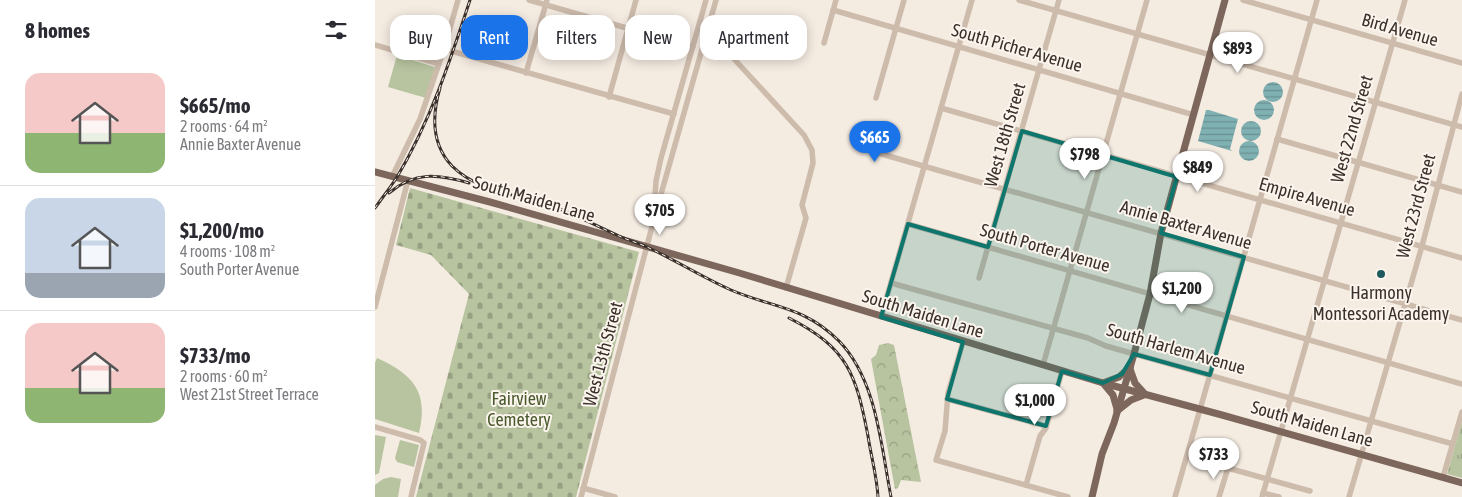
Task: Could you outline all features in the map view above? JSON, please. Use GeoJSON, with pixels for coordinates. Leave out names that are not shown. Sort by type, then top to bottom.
{"type":"FeatureCollection","features":[{"type":"Feature","properties":{"kind":"main road"},"geometry":{"type":"LineString","coordinates":[[1091,497],[1102,454],[1134,354],[1150,294],[1161,233],[1225,0]]}},
{"type":"Feature","properties":{"kind":"main road","name":"South Maiden Lane"},"geometry":{"type":"LineString","coordinates":[[375,172],[490,202],[647,247],[1123,389],[1281,431],[1462,483]]}},
{"type":"Feature","properties":{"kind":"main road"},"geometry":{"type":"LineString","coordinates":[[1117,412],[1115,400],[1103,383],[1119,377],[1130,366]]}},
{"type":"Feature","properties":{"kind":"main road"},"geometry":{"type":"LineString","coordinates":[[1117,412],[1131,400],[1146,395],[1135,383],[1130,366]]}},
{"type":"Feature","properties":{"kind":"street"},"geometry":{"type":"LineString","coordinates":[[451,24],[458,0]]}},
{"type":"Feature","properties":{"kind":"street"},"geometry":{"type":"LineString","coordinates":[[529,0],[546,2],[625,27]]}},
{"type":"Feature","properties":{"kind":"street"},"geometry":{"type":"LineString","coordinates":[[633,15],[637,0]]}},
{"type":"Feature","properties":{"kind":"street","name":"West 13th Street"},"geometry":{"type":"LineString","coordinates":[[654,219],[655,181],[706,0]]}},
{"type":"Feature","properties":{"kind":"street","name":"West 13th Street"},"geometry":{"type":"LineString","coordinates":[[712,15],[716,0]]}},
{"type":"Feature","properties":{"kind":"street"},"geometry":{"type":"LineString","coordinates":[[824,43],[836,0]]}},
{"type":"Feature","properties":{"kind":"street"},"geometry":{"type":"LineString","coordinates":[[876,98],[904,0]]}},
{"type":"Feature","properties":{"kind":"street"},"geometry":{"type":"LineString","coordinates":[[881,317],[972,0]]}},
{"type":"Feature","properties":{"kind":"street"},"geometry":{"type":"LineString","coordinates":[[1019,0],[1462,127]]}},
{"type":"Feature","properties":{"kind":"street","name":"West 18th Street"},"geometry":{"type":"LineString","coordinates":[[979,278],[1059,0]]}},
{"type":"Feature","properties":{"kind":"street"},"geometry":{"type":"LineString","coordinates":[[1043,365],[1147,0]]}},
{"type":"Feature","properties":{"kind":"street","name":"Bird Avenue"},"geometry":{"type":"LineString","coordinates":[[1243,0],[1462,63]]}},
{"type":"Feature","properties":{"kind":"street"},"geometry":{"type":"LineString","coordinates":[[1175,497],[1317,0]]}},
{"type":"Feature","properties":{"kind":"street","name":"West 22nd Street"},"geometry":{"type":"LineString","coordinates":[[1263,495],[1405,0]]}},
{"type":"Feature","properties":{"kind":"street"},"geometry":{"type":"LineString","coordinates":[[526,73],[546,2]]}},
{"type":"Feature","properties":{"kind":"street","name":"South Picher Avenue"},"geometry":{"type":"LineString","coordinates":[[833,10],[1194,114]]}},
{"type":"Feature","properties":{"kind":"street"},"geometry":{"type":"LineString","coordinates":[[702,12],[712,15]]}},
{"type":"Feature","properties":{"kind":"street"},"geometry":{"type":"LineString","coordinates":[[609,97],[625,42]]}},
{"type":"Feature","properties":{"kind":"street"},"geometry":{"type":"LineString","coordinates":[[690,43],[700,44]]}},
{"type":"Feature","properties":{"kind":"street"},"geometry":{"type":"LineString","coordinates":[[375,45],[439,64]]}},
{"type":"Feature","properties":{"kind":"street"},"geometry":{"type":"LineString","coordinates":[[451,51],[609,97],[673,118],[682,124]]}},
{"type":"Feature","properties":{"kind":"street","name":"West 13th Street"},"geometry":{"type":"LineString","coordinates":[[581,497],[654,219],[700,59]]}},
{"type":"Feature","properties":{"kind":"street"},"geometry":{"type":"LineString","coordinates":[[392,177],[420,119],[440,60]]}},
{"type":"Feature","properties":{"kind":"street"},"geometry":{"type":"LineString","coordinates":[[735,60],[810,144],[813,159],[802,205],[806,218],[785,288]]}},
{"type":"Feature","properties":{"kind":"street"},"geometry":{"type":"LineString","coordinates":[[687,66],[697,70]]}},
{"type":"Feature","properties":{"kind":"street"},"geometry":{"type":"LineString","coordinates":[[683,80],[693,84]]}},
{"type":"Feature","properties":{"kind":"street","name":"West 23rd Street"},"geometry":{"type":"LineString","coordinates":[[1349,497],[1422,246],[1462,94]]}},
{"type":"Feature","properties":{"kind":"street"},"geometry":{"type":"LineString","coordinates":[[676,106],[686,109]]}},
{"type":"Feature","properties":{"kind":"street","name":"Empire Avenue"},"geometry":{"type":"LineString","coordinates":[[941,108],[1462,258]]}},
{"type":"Feature","properties":{"kind":"street","name":"Annie Baxter Avenue"},"geometry":{"type":"LineString","coordinates":[[861,127],[863,144],[867,150],[1462,320]]}},
{"type":"Feature","properties":{"kind":"street"},"geometry":{"type":"LineString","coordinates":[[1277,138],[1462,192]]}},
{"type":"Feature","properties":{"kind":"street"},"geometry":{"type":"LineString","coordinates":[[375,307],[408,180]]}},
{"type":"Feature","properties":{"kind":"street","name":"South Porter Avenue"},"geometry":{"type":"LineString","coordinates":[[908,224],[1462,384]]}},
{"type":"Feature","properties":{"kind":"street","name":"South Harlem Avenue"},"geometry":{"type":"LineString","coordinates":[[891,283],[1453,444]]}},
{"type":"Feature","properties":{"kind":"street"},"geometry":{"type":"LineString","coordinates":[[963,342],[947,399],[945,431],[936,460],[1068,497]]}},
{"type":"Feature","properties":{"kind":"street"},"geometry":{"type":"LineString","coordinates":[[1026,485],[1062,371]]}},
{"type":"Feature","properties":{"kind":"street"},"geometry":{"type":"LineString","coordinates":[[947,399],[1046,426]]}},
{"type":"Feature","properties":{"kind":"street"},"geometry":{"type":"LineString","coordinates":[[1443,477],[1462,412]]}},
{"type":"Feature","properties":{"kind":"street"},"geometry":{"type":"LineString","coordinates":[[375,427],[423,442],[424,446],[411,497]]}},
{"type":"Feature","properties":{"kind":"street"},"geometry":{"type":"LineString","coordinates":[[1219,497],[1228,468],[1310,491]]}},
{"type":"Feature","properties":{"kind":"street"},"geometry":{"type":"LineString","coordinates":[[583,488],[615,497]]}},
{"type":"Feature","properties":{"kind":"street"},"geometry":{"type":"LineString","coordinates":[[1263,495],[1279,497]]}},
{"type":"Feature","properties":{"kind":"highlighted area"},"geometry":{"type":"Polygon","coordinates":[[[1022,131],[1177,177],[1161,233],[1244,257],[1210,375],[1134,354],[1122,374],[1103,383],[1062,371],[1046,426],[947,399],[963,342],[881,317],[908,224],[988,247],[1022,131]]]}},
{"type":"Feature","properties":{"kind":"green space"},"geometry":{"type":"Polygon","coordinates":[[[396,60],[413,60],[435,67],[426,98],[388,87],[396,60]]]}},
{"type":"Feature","properties":{"kind":"green space","name":"Fairview Cemetery"},"geometry":{"type":"Polygon","coordinates":[[[410,188],[639,252],[576,497],[416,497],[469,294],[431,255],[396,245],[410,188]]]}},
{"type":"Feature","properties":{"kind":"green space"},"geometry":{"type":"Polygon","coordinates":[[[888,343],[894,345],[921,482],[901,480],[898,488],[895,489],[871,359],[876,355],[879,345],[888,343]]]}},
{"type":"Feature","properties":{"kind":"green space"},"geometry":{"type":"Polygon","coordinates":[[[377,358],[400,371],[415,386],[422,406],[419,433],[375,419],[375,363],[377,358]]]}},
{"type":"Feature","properties":{"kind":"green space"},"geometry":{"type":"Polygon","coordinates":[[[1462,421],[1462,478],[1447,474],[1462,421]]]}},
{"type":"Feature","properties":{"kind":"green space"},"geometry":{"type":"Polygon","coordinates":[[[375,435],[386,437],[379,473],[375,475],[375,435]]]}},
{"type":"Feature","properties":{"kind":"green space"},"geometry":{"type":"Polygon","coordinates":[[[400,440],[419,445],[414,467],[397,462],[395,458],[400,440]]]}},
{"type":"Feature","properties":{"kind":"green space"},"geometry":{"type":"Polygon","coordinates":[[[391,477],[401,479],[398,497],[375,497],[375,485],[383,479],[391,477]]]}},
{"type":"Feature","properties":{"kind":"water"},"geometry":{"type":"Polygon","coordinates":[[[1273,82],[1280,85],[1283,92],[1280,99],[1273,102],[1266,99],[1263,92],[1266,85],[1273,82]]]}},
{"type":"Feature","properties":{"kind":"water"},"geometry":{"type":"Polygon","coordinates":[[[1264,100],[1271,103],[1274,110],[1271,117],[1264,120],[1257,117],[1254,110],[1257,103],[1264,100]]]}},
{"type":"Feature","properties":{"kind":"water"},"geometry":{"type":"Polygon","coordinates":[[[1206,110],[1238,119],[1230,149],[1232,151],[1198,141],[1206,110]]]}},
{"type":"Feature","properties":{"kind":"water"},"geometry":{"type":"Polygon","coordinates":[[[1251,121],[1258,124],[1261,131],[1258,138],[1251,141],[1244,138],[1241,131],[1244,124],[1251,121]]]}},
{"type":"Feature","properties":{"kind":"water"},"geometry":{"type":"Polygon","coordinates":[[[1249,141],[1256,144],[1259,151],[1256,158],[1249,161],[1242,158],[1239,151],[1242,144],[1249,141]]]}},
{"type":"Feature","properties":{"kind":"railway"},"geometry":{"type":"LineString","coordinates":[[375,208],[397,177],[420,135],[447,68],[470,0]]}},
{"type":"Feature","properties":{"kind":"railway"},"geometry":{"type":"LineString","coordinates":[[440,88],[435,119],[437,139],[445,157],[463,175],[476,183],[503,193],[560,209],[647,247],[731,290],[801,314],[826,329],[852,357],[870,394],[876,414],[891,497]]}},
{"type":"Feature","properties":{"kind":"railway"},"geometry":{"type":"LineString","coordinates":[[389,193],[408,181],[427,176],[437,176],[469,183]]}},
{"type":"Feature","properties":{"kind":"railway"},"geometry":{"type":"LineString","coordinates":[[789,318],[825,340],[837,352],[853,379],[864,414],[878,497]]}},
{"type":"Feature","properties":{"kind":"place","name":"Harmony Montessori Academy"},"geometry":{"type":"Point","coordinates":[1381,274]}}]}
